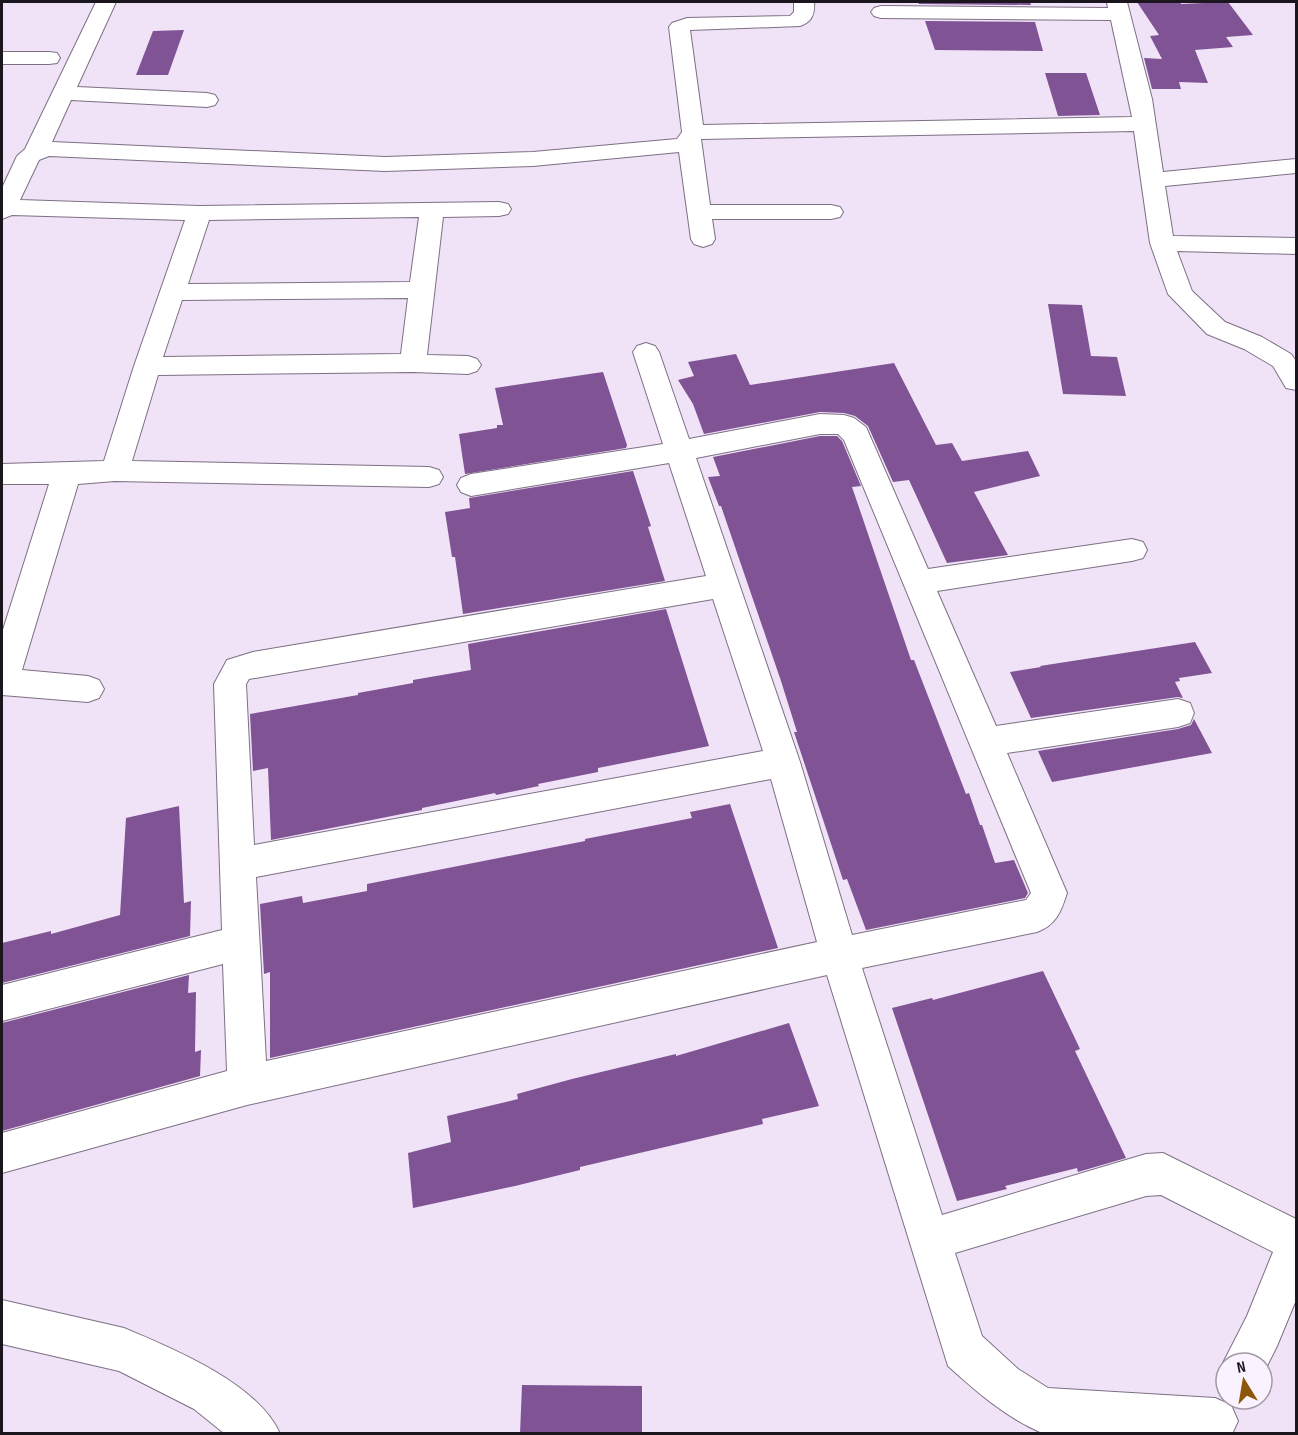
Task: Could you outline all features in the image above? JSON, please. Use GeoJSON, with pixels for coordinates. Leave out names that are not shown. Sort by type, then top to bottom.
{"type":"FeatureCollection","features":[{"type":"Feature","properties":{"kind":"street"},"geometry":{"type":"LineString","coordinates":[[36,152],[106,2]]}},
{"type":"Feature","properties":{"kind":"street"},"geometry":{"type":"LineString","coordinates":[[703,239],[679,27],[687,24],[793,22],[801,19],[805,13],[804,2]]}},
{"type":"Feature","properties":{"kind":"street"},"geometry":{"type":"LineString","coordinates":[[881,12],[1119,8],[1141,99],[1162,243],[1181,294],[1216,328],[1253,343],[1282,360],[1296,381]]}},
{"type":"Feature","properties":{"kind":"street"},"geometry":{"type":"LineString","coordinates":[[3,48],[49,58]]}},
{"type":"Feature","properties":{"kind":"street"},"geometry":{"type":"LineString","coordinates":[[63,93],[207,100]]}},
{"type":"Feature","properties":{"kind":"street"},"geometry":{"type":"LineString","coordinates":[[499,209],[199,213],[3,210],[29,156],[36,152],[60,148],[135,154],[385,164],[533,159],[668,148],[691,137],[1145,124]]}},
{"type":"Feature","properties":{"kind":"street"},"geometry":{"type":"LineString","coordinates":[[1153,180],[1296,166]]}},
{"type":"Feature","properties":{"kind":"street"},"geometry":{"type":"LineString","coordinates":[[413,363],[432,209]]}},
{"type":"Feature","properties":{"kind":"street"},"geometry":{"type":"LineString","coordinates":[[700,212],[831,212]]}},
{"type":"Feature","properties":{"kind":"street"},"geometry":{"type":"LineString","coordinates":[[115,471],[147,366],[199,213]]}},
{"type":"Feature","properties":{"kind":"street"},"geometry":{"type":"LineString","coordinates":[[1162,243],[1296,246]]}},
{"type":"Feature","properties":{"kind":"street"},"geometry":{"type":"LineString","coordinates":[[173,292],[422,290]]}},
{"type":"Feature","properties":{"kind":"street"},"geometry":{"type":"LineString","coordinates":[[646,352],[783,762],[839,955],[931,1239],[964,1350],[1002,1385],[1042,1410],[1216,1418]]}},
{"type":"Feature","properties":{"kind":"street"},"geometry":{"type":"LineString","coordinates":[[147,366],[468,364]]}},
{"type":"Feature","properties":{"kind":"street"},"geometry":{"type":"LineString","coordinates":[[2,1153],[247,1085],[839,955],[1037,915],[1045,905],[1048,893],[918,582],[856,434],[844,425],[819,424],[680,451],[471,485]]}},
{"type":"Feature","properties":{"kind":"street"},"geometry":{"type":"LineString","coordinates":[[2,474],[115,471],[429,477]]}},
{"type":"Feature","properties":{"kind":"street"},"geometry":{"type":"LineString","coordinates":[[67,474],[2,682],[88,689]]}},
{"type":"Feature","properties":{"kind":"street"},"geometry":{"type":"LineString","coordinates":[[918,582],[1132,550]]}},
{"type":"Feature","properties":{"kind":"street"},"geometry":{"type":"LineString","coordinates":[[247,1085],[230,684],[238,669],[724,585]]}},
{"type":"Feature","properties":{"kind":"street"},"geometry":{"type":"LineString","coordinates":[[985,742],[1178,713]]}},
{"type":"Feature","properties":{"kind":"street"},"geometry":{"type":"LineString","coordinates":[[239,864],[783,762]]}},
{"type":"Feature","properties":{"kind":"street"},"geometry":{"type":"LineString","coordinates":[[2,1003],[242,942]]}},
{"type":"Feature","properties":{"kind":"street"},"geometry":{"type":"LineString","coordinates":[[931,1239],[1146,1175],[1163,1174],[1296,1241]]}},
{"type":"Feature","properties":{"kind":"street"},"geometry":{"type":"LineString","coordinates":[[1251,1351],[1296,1248]]}},
{"type":"Feature","properties":{"kind":"street"},"geometry":{"type":"LineString","coordinates":[[2,1322],[124,1350],[210,1393],[236,1412],[257,1434]]}},
{"type":"Feature","properties":{"kind":"building"},"geometry":{"type":"Polygon","coordinates":[[[918,2],[1030,2],[1031,5],[919,4],[918,2]]]}},
{"type":"Feature","properties":{"kind":"building"},"geometry":{"type":"Polygon","coordinates":[[[1137,2],[1180,2],[1181,4],[1228,2],[1253,35],[1226,37],[1233,47],[1195,50],[1208,83],[1179,82],[1181,89],[1152,89],[1144,58],[1162,59],[1150,36],[1159,35],[1137,2]]]}},
{"type":"Feature","properties":{"kind":"building"},"geometry":{"type":"Polygon","coordinates":[[[925,21],[1035,22],[1043,51],[935,50],[925,21]]]}},
{"type":"Feature","properties":{"kind":"building"},"geometry":{"type":"Polygon","coordinates":[[[184,30],[168,75],[136,75],[153,31],[184,30]]]}},
{"type":"Feature","properties":{"kind":"building"},"geometry":{"type":"Polygon","coordinates":[[[1045,73],[1086,73],[1100,115],[1058,116],[1045,73]]]}},
{"type":"Feature","properties":{"kind":"building"},"geometry":{"type":"Polygon","coordinates":[[[1048,304],[1082,305],[1091,356],[1117,357],[1126,396],[1063,394],[1048,304]]]}},
{"type":"Feature","properties":{"kind":"building"},"geometry":{"type":"Polygon","coordinates":[[[736,354],[750,385],[894,363],[936,445],[952,443],[962,461],[1028,451],[1040,476],[974,492],[1008,555],[947,563],[909,480],[893,482],[868,426],[855,416],[820,412],[704,434],[693,404],[678,380],[694,376],[688,362],[736,354]]]}},
{"type":"Feature","properties":{"kind":"building"},"geometry":{"type":"Polygon","coordinates":[[[603,372],[627,445],[626,448],[465,474],[459,434],[503,425],[495,388],[603,372]]]}},
{"type":"Feature","properties":{"kind":"building"},"geometry":{"type":"Polygon","coordinates":[[[820,436],[837,436],[842,441],[861,486],[852,487],[911,660],[914,660],[966,794],[969,793],[980,825],[982,825],[995,863],[1014,860],[1028,893],[1025,898],[866,930],[847,879],[843,880],[794,732],[797,732],[781,681],[721,506],[719,506],[708,477],[720,476],[713,457],[820,436]]]}},
{"type":"Feature","properties":{"kind":"building"},"geometry":{"type":"Polygon","coordinates":[[[633,471],[651,526],[648,527],[665,581],[463,614],[455,557],[452,557],[445,512],[470,508],[469,498],[633,471]]]}},
{"type":"Feature","properties":{"kind":"building"},"geometry":{"type":"Polygon","coordinates":[[[666,609],[709,746],[598,768],[598,772],[538,784],[539,786],[496,795],[495,793],[271,840],[268,768],[253,771],[250,714],[358,695],[358,693],[413,683],[413,680],[471,670],[468,644],[666,609]]]}},
{"type":"Feature","properties":{"kind":"building"},"geometry":{"type":"Polygon","coordinates":[[[1195,642],[1212,673],[1179,678],[1180,681],[1175,682],[1183,698],[1031,718],[1010,672],[1040,666],[1195,642]]]}},
{"type":"Feature","properties":{"kind":"building"},"geometry":{"type":"Polygon","coordinates":[[[1194,719],[1212,753],[1052,782],[1038,751],[1178,729],[1191,725],[1194,719]]]}},
{"type":"Feature","properties":{"kind":"building"},"geometry":{"type":"Polygon","coordinates":[[[730,804],[778,948],[270,1058],[270,972],[264,974],[260,904],[302,896],[303,903],[367,891],[367,884],[692,818],[690,812],[730,804]]]}},
{"type":"Feature","properties":{"kind":"building"},"geometry":{"type":"Polygon","coordinates":[[[179,806],[184,903],[191,901],[190,936],[2,983],[2,943],[51,931],[51,934],[120,915],[126,818],[179,806]]]}},
{"type":"Feature","properties":{"kind":"building"},"geometry":{"type":"Polygon","coordinates":[[[1043,971],[1080,1049],[1075,1051],[1126,1158],[1078,1172],[1077,1168],[1005,1186],[1007,1189],[957,1201],[892,1008],[932,998],[933,1000],[1043,971]]]}},
{"type":"Feature","properties":{"kind":"building"},"geometry":{"type":"Polygon","coordinates":[[[189,975],[188,993],[196,992],[195,1052],[201,1050],[200,1076],[2,1131],[2,1023],[189,975]]]}},
{"type":"Feature","properties":{"kind":"building"},"geometry":{"type":"Polygon","coordinates":[[[789,1023],[819,1106],[762,1119],[763,1124],[580,1167],[580,1170],[413,1208],[408,1153],[451,1142],[447,1116],[518,1099],[517,1094],[572,1079],[676,1054],[676,1056],[789,1023]]]}},
{"type":"Feature","properties":{"kind":"building"},"geometry":{"type":"Polygon","coordinates":[[[522,1385],[642,1386],[642,1434],[520,1434],[522,1385]]]}}]}
